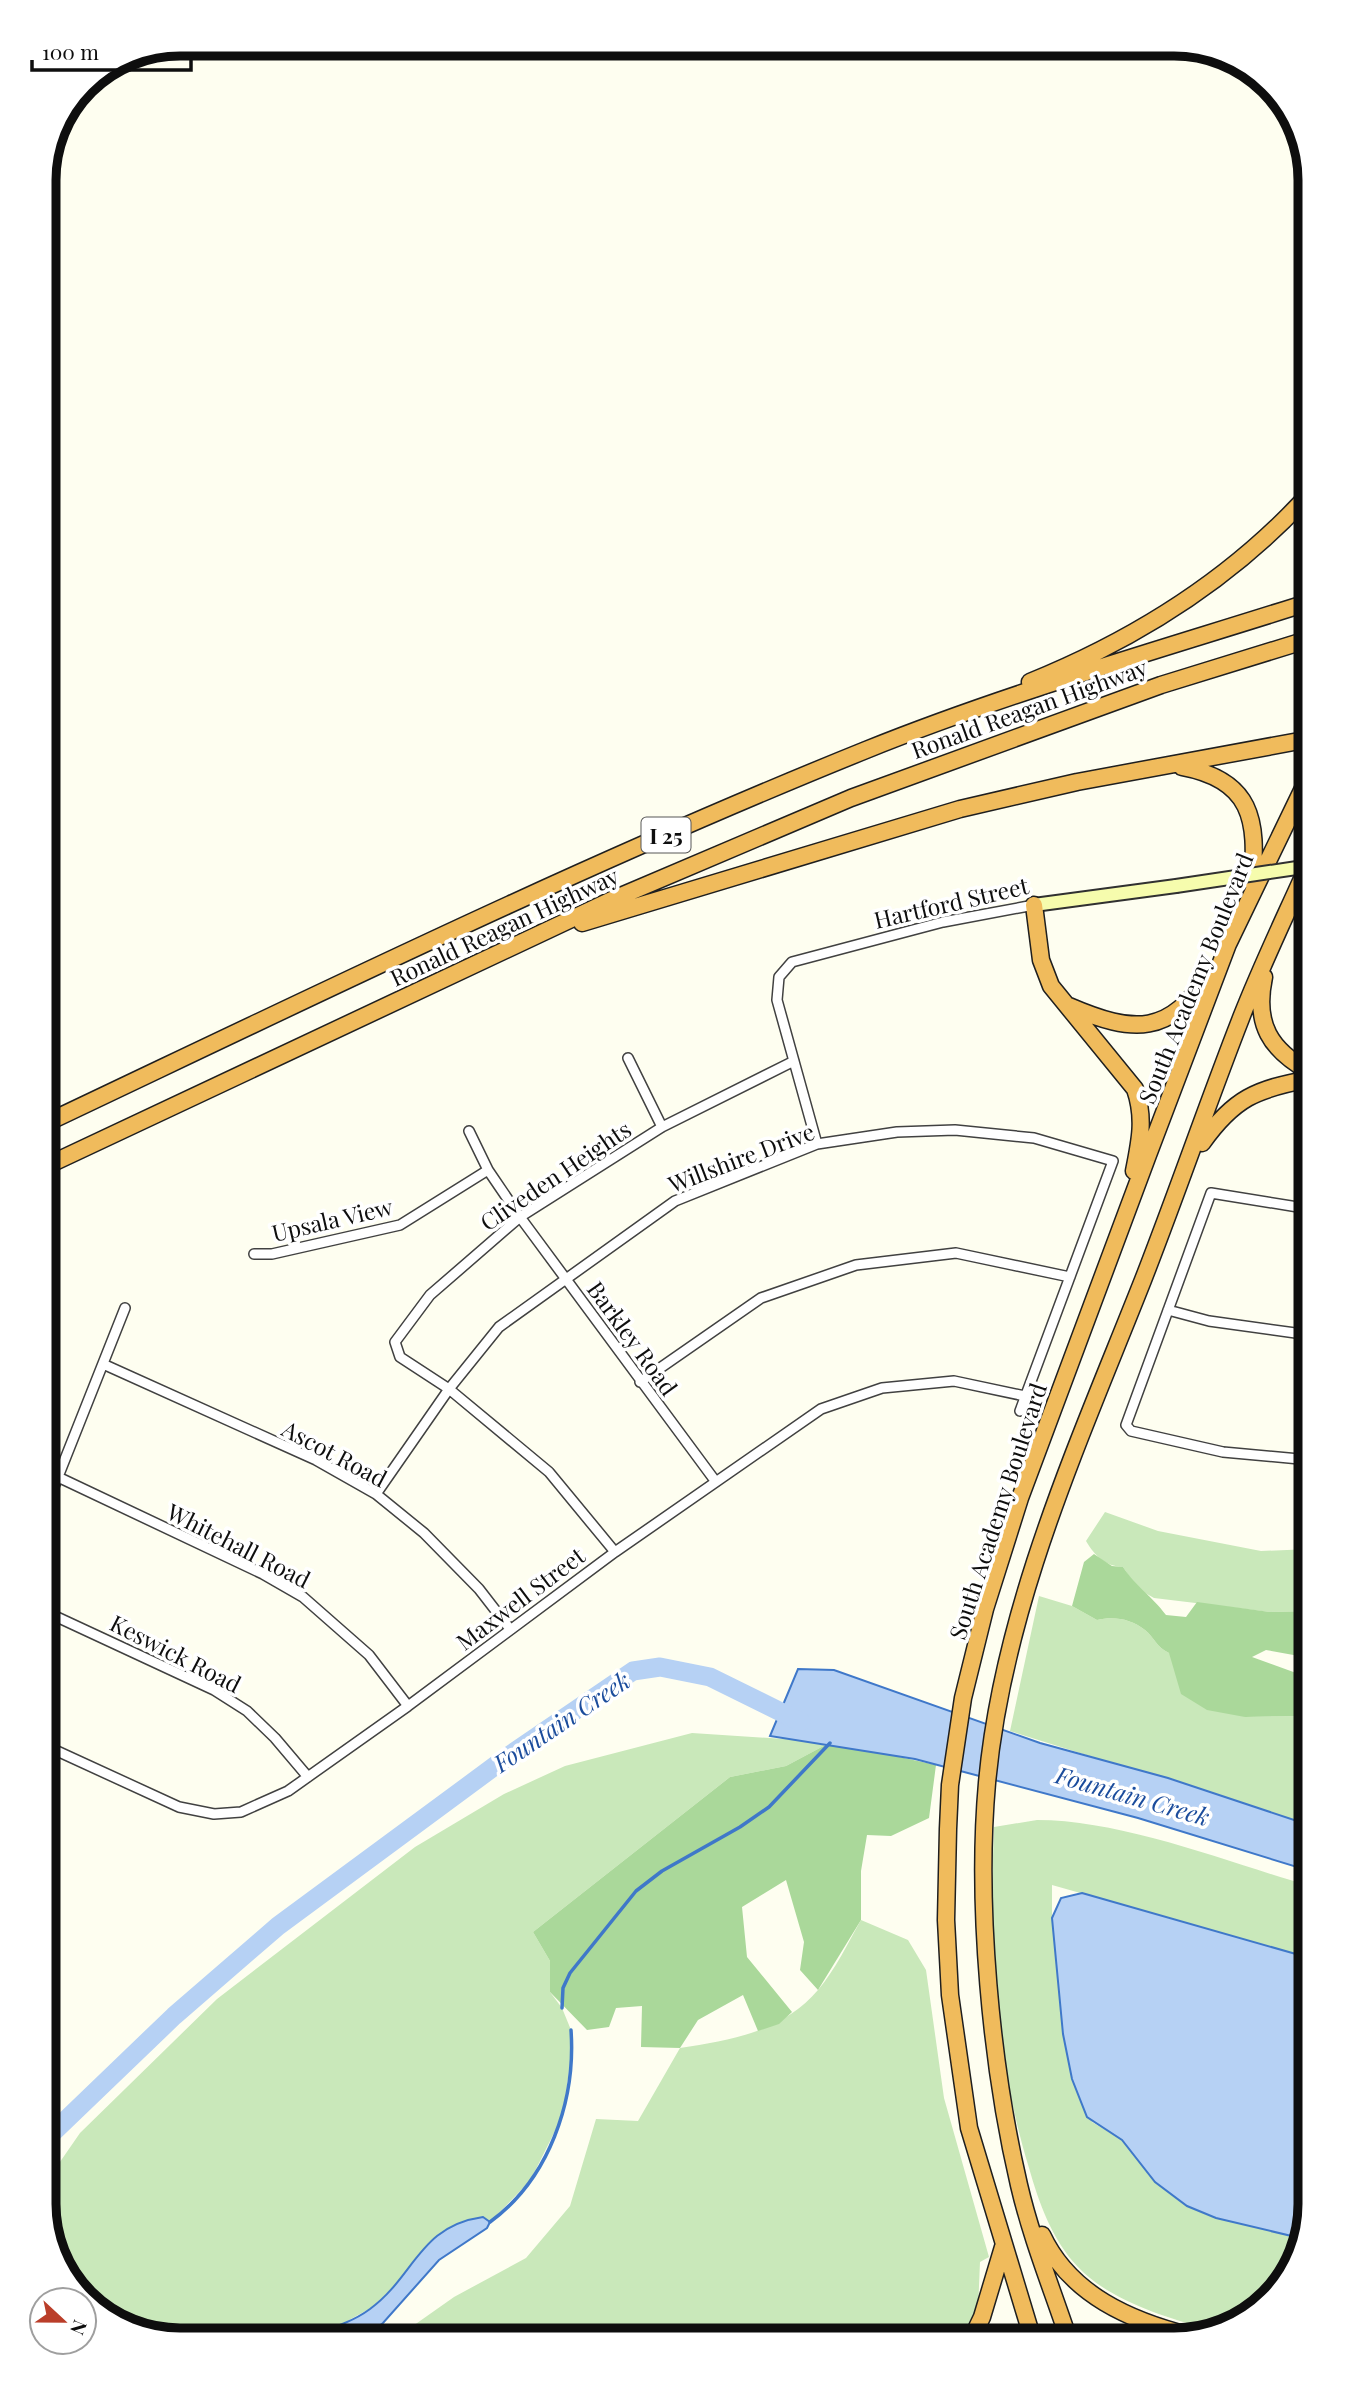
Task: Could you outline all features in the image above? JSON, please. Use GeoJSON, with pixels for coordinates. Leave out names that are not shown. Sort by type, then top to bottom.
{"type":"FeatureCollection","features":[{"type":"Feature","properties":{"kind":"highway"},"geometry":{"type":"LineString","coordinates":[[942,723],[1131,635],[1218,578],[1268,537],[1298,506]]}},
{"type":"Feature","properties":{"kind":"highway","name":"Ronald Reagan Highway"},"geometry":{"type":"LineString","coordinates":[[56,1118],[634,849],[869,749],[1119,662],[1298,606]]}},
{"type":"Feature","properties":{"kind":"highway","name":"Ronald Reagan Highway"},"geometry":{"type":"LineString","coordinates":[[56,1161],[616,898],[892,781],[1161,685],[1298,643]]}},
{"type":"Feature","properties":{"kind":"highway"},"geometry":{"type":"LineString","coordinates":[[550,931],[960,809],[1077,782],[1298,741]]}},
{"type":"Feature","properties":{"kind":"highway"},"geometry":{"type":"LineString","coordinates":[[1173,766],[1206,772],[1227,783],[1243,798],[1253,820],[1256,841],[1251,892]]}},
{"type":"Feature","properties":{"kind":"highway","name":"South Academy Boulevard"},"geometry":{"type":"LineString","coordinates":[[1029,2328],[969,2129],[950,1995],[946,1920],[948,1829],[958,1730],[985,1609],[1020,1499],[1228,944],[1298,798]]}},
{"type":"Feature","properties":{"kind":"highway"},"geometry":{"type":"LineString","coordinates":[[1065,2328],[1020,2188],[1005,2115],[993,2022],[985,1895],[985,1824],[993,1739],[1022,1606],[1051,1512],[1180,1186],[1241,1017],[1298,889]]}},
{"type":"Feature","properties":{"kind":"highway"},"geometry":{"type":"LineString","coordinates":[[1034,905],[1041,960],[1051,986],[1121,1070],[1135,1090],[1142,1108],[1142,1130],[1122,1224]]}},
{"type":"Feature","properties":{"kind":"highway"},"geometry":{"type":"LineString","coordinates":[[1280,926],[1261,992],[1263,1023],[1287,1059],[1298,1065]]}},
{"type":"Feature","properties":{"kind":"highway"},"geometry":{"type":"LineString","coordinates":[[1064,1004],[1122,1025],[1157,1021],[1186,1006],[1228,944]]}},
{"type":"Feature","properties":{"kind":"highway"},"geometry":{"type":"LineString","coordinates":[[1180,1186],[1201,1144],[1221,1116],[1247,1096],[1280,1084],[1298,1081]]}},
{"type":"Feature","properties":{"kind":"highway"},"geometry":{"type":"LineString","coordinates":[[1020,2188],[1047,2246],[1072,2278],[1092,2295],[1136,2320],[1164,2328]]}},
{"type":"Feature","properties":{"kind":"highway"},"geometry":{"type":"LineString","coordinates":[[977,2328],[1003,2247]]}},
{"type":"Feature","properties":{"kind":"street","name":"Hartford Street"},"geometry":{"type":"LineString","coordinates":[[817,1144],[777,1000],[779,978],[792,962],[943,922],[1034,905],[1298,868]]}},
{"type":"Feature","properties":{"kind":"street"},"geometry":{"type":"LineString","coordinates":[[628,1058],[662,1126]]}},
{"type":"Feature","properties":{"kind":"street","name":"Cliveden Heights"},"geometry":{"type":"LineString","coordinates":[[449,1389],[400,1357],[395,1342],[430,1294],[520,1217],[662,1126],[794,1061]]}},
{"type":"Feature","properties":{"kind":"street","name":"Willshire Drive"},"geometry":{"type":"LineString","coordinates":[[376,1494],[449,1389],[499,1327],[674,1201],[817,1144],[897,1132],[955,1130],[1034,1138],[1113,1161],[1070,1277]]}},
{"type":"Feature","properties":{"kind":"street","name":"Barkley Road"},"geometry":{"type":"LineString","coordinates":[[469,1131],[488,1170],[520,1217],[716,1482]]}},
{"type":"Feature","properties":{"kind":"street","name":"Upsala View"},"geometry":{"type":"LineString","coordinates":[[254,1254],[272,1254],[400,1225],[488,1170]]}},
{"type":"Feature","properties":{"kind":"street"},"geometry":{"type":"LineString","coordinates":[[1298,1207],[1211,1192],[1126,1425],[1131,1431],[1223,1452],[1298,1459]]}},
{"type":"Feature","properties":{"kind":"street"},"geometry":{"type":"LineString","coordinates":[[640,1382],[761,1298],[856,1265],[956,1253],[1070,1277],[1020,1412]]}},
{"type":"Feature","properties":{"kind":"street"},"geometry":{"type":"LineString","coordinates":[[56,1482],[125,1308]]}},
{"type":"Feature","properties":{"kind":"street"},"geometry":{"type":"LineString","coordinates":[[1168,1310],[1209,1321],[1298,1333]]}},
{"type":"Feature","properties":{"kind":"street","name":"Ascot Road"},"geometry":{"type":"LineString","coordinates":[[103,1364],[316,1460],[376,1494],[434,1542],[479,1589],[510,1629]]}},
{"type":"Feature","properties":{"kind":"street","name":"Maxwell Street"},"geometry":{"type":"LineString","coordinates":[[56,1751],[179,1807],[196,1812],[241,1812],[271,1801],[308,1777],[615,1552],[821,1409],[883,1388],[954,1381],[1025,1396]]}},
{"type":"Feature","properties":{"kind":"street"},"geometry":{"type":"LineString","coordinates":[[449,1389],[549,1472],[615,1552]]}},
{"type":"Feature","properties":{"kind":"street","name":"Whitehall Road"},"geometry":{"type":"LineString","coordinates":[[58,1477],[263,1574],[303,1597],[369,1655],[408,1706]]}},
{"type":"Feature","properties":{"kind":"street","name":"Keswick Road"},"geometry":{"type":"LineString","coordinates":[[56,1617],[214,1690],[247,1711],[308,1777]]}},
{"type":"Feature","properties":{"kind":"green space"},"geometry":{"type":"Polygon","coordinates":[[[1105,1512],[1158,1531],[1261,1551],[1298,1549],[1298,1611],[1270,1612],[1154,1598],[1138,1589],[1123,1567],[1111,1565],[1101,1559],[1086,1541],[1105,1512]]]}},
{"type":"Feature","properties":{"kind":"green space"},"geometry":{"type":"Polygon","coordinates":[[[1094,1554],[1112,1566],[1123,1567],[1166,1615],[1186,1617],[1197,1602],[1270,1612],[1298,1611],[1298,1656],[1266,1650],[1252,1657],[1298,1674],[1298,1716],[1245,1717],[1207,1710],[1181,1694],[1169,1653],[1145,1630],[1122,1619],[1097,1620],[1072,1606],[1084,1562],[1094,1554]]]}},
{"type":"Feature","properties":{"kind":"green space"},"geometry":{"type":"Polygon","coordinates":[[[1039,1596],[1072,1606],[1097,1620],[1122,1619],[1140,1626],[1161,1648],[1245,1717],[1298,1716],[1298,1821],[1297,1821],[1010,1731],[1039,1596]]]}},
{"type":"Feature","properties":{"kind":"green space"},"geometry":{"type":"Polygon","coordinates":[[[692,1733],[831,1742],[786,1766],[730,1777],[533,1932],[550,1961],[550,1992],[562,2008],[571,2030],[572,2048],[563,2115],[530,2181],[490,2222],[482,2217],[395,2285],[371,2308],[333,2328],[156,2326],[125,2315],[98,2297],[98,2286],[87,2286],[69,2259],[58,2228],[56,2212],[56,2168],[80,2133],[217,1999],[415,1847],[504,1794],[565,1766],[692,1733]]]}},
{"type":"Feature","properties":{"kind":"green space"},"geometry":{"type":"Polygon","coordinates":[[[831,1742],[936,1765],[929,1818],[891,1836],[867,1835],[861,1871],[861,1920],[818,1990],[800,1970],[804,1942],[786,1880],[742,1907],[747,1957],[792,2012],[779,2024],[758,2031],[743,1995],[698,2020],[680,2048],[641,2047],[642,2006],[616,2008],[609,2027],[587,2030],[550,1992],[550,1961],[533,1932],[730,1777],[786,1766],[831,1742]]]}},
{"type":"Feature","properties":{"kind":"green space"},"geometry":{"type":"Polygon","coordinates":[[[1037,1820],[1104,1827],[1175,1844],[1298,1882],[1298,1955],[1052,1885],[1052,1918],[1092,2122],[1122,2140],[1155,2182],[1187,2206],[1216,2218],[1294,2237],[1281,2266],[1262,2292],[1221,2319],[1196,2326],[1189,2324],[1137,2305],[1105,2288],[1090,2278],[1069,2256],[1042,2208],[1018,2126],[1002,2042],[994,1956],[994,1827],[1037,1820]]]}},
{"type":"Feature","properties":{"kind":"green space"},"geometry":{"type":"Polygon","coordinates":[[[861,1920],[908,1940],[926,1970],[944,2098],[989,2257],[980,2262],[978,2310],[966,2328],[410,2328],[454,2297],[526,2258],[570,2206],[596,2119],[638,2121],[680,2048],[755,2032],[789,2016],[818,1990],[861,1920]]]}},
{"type":"Feature","properties":{"kind":"water"},"geometry":{"type":"Polygon","coordinates":[[[798,1669],[834,1670],[1040,1743],[1168,1778],[1298,1821],[1298,1867],[1138,1818],[915,1759],[770,1736],[798,1669]]]}},
{"type":"Feature","properties":{"kind":"water"},"geometry":{"type":"Polygon","coordinates":[[[1082,1893],[1298,1955],[1298,2204],[1294,2237],[1216,2218],[1187,2206],[1155,2182],[1122,2140],[1087,2117],[1072,2079],[1063,2034],[1052,1918],[1061,1898],[1082,1893]]]}},
{"type":"Feature","properties":{"kind":"water"},"geometry":{"type":"Polygon","coordinates":[[[483,2217],[490,2222],[487,2228],[439,2260],[383,2323],[377,2328],[331,2328],[370,2309],[398,2282],[431,2241],[462,2222],[483,2217]]]}},
{"type":"Feature","properties":{"kind":"waterway","name":"Fountain Creek"},"geometry":{"type":"LineString","coordinates":[[56,2129],[174,2016],[278,1926],[507,1757],[633,1671],[660,1667],[710,1677],[801,1722]]}},
{"type":"Feature","properties":{"kind":"waterway"},"geometry":{"type":"LineString","coordinates":[[562,2008],[563,1988],[570,1973],[636,1891],[662,1871],[740,1827],[769,1807],[830,1743]]}},
{"type":"Feature","properties":{"kind":"waterway"},"geometry":{"type":"LineString","coordinates":[[490,2222],[511,2204],[528,2184],[543,2161],[554,2136],[569,2084],[571,2030]]}}]}
